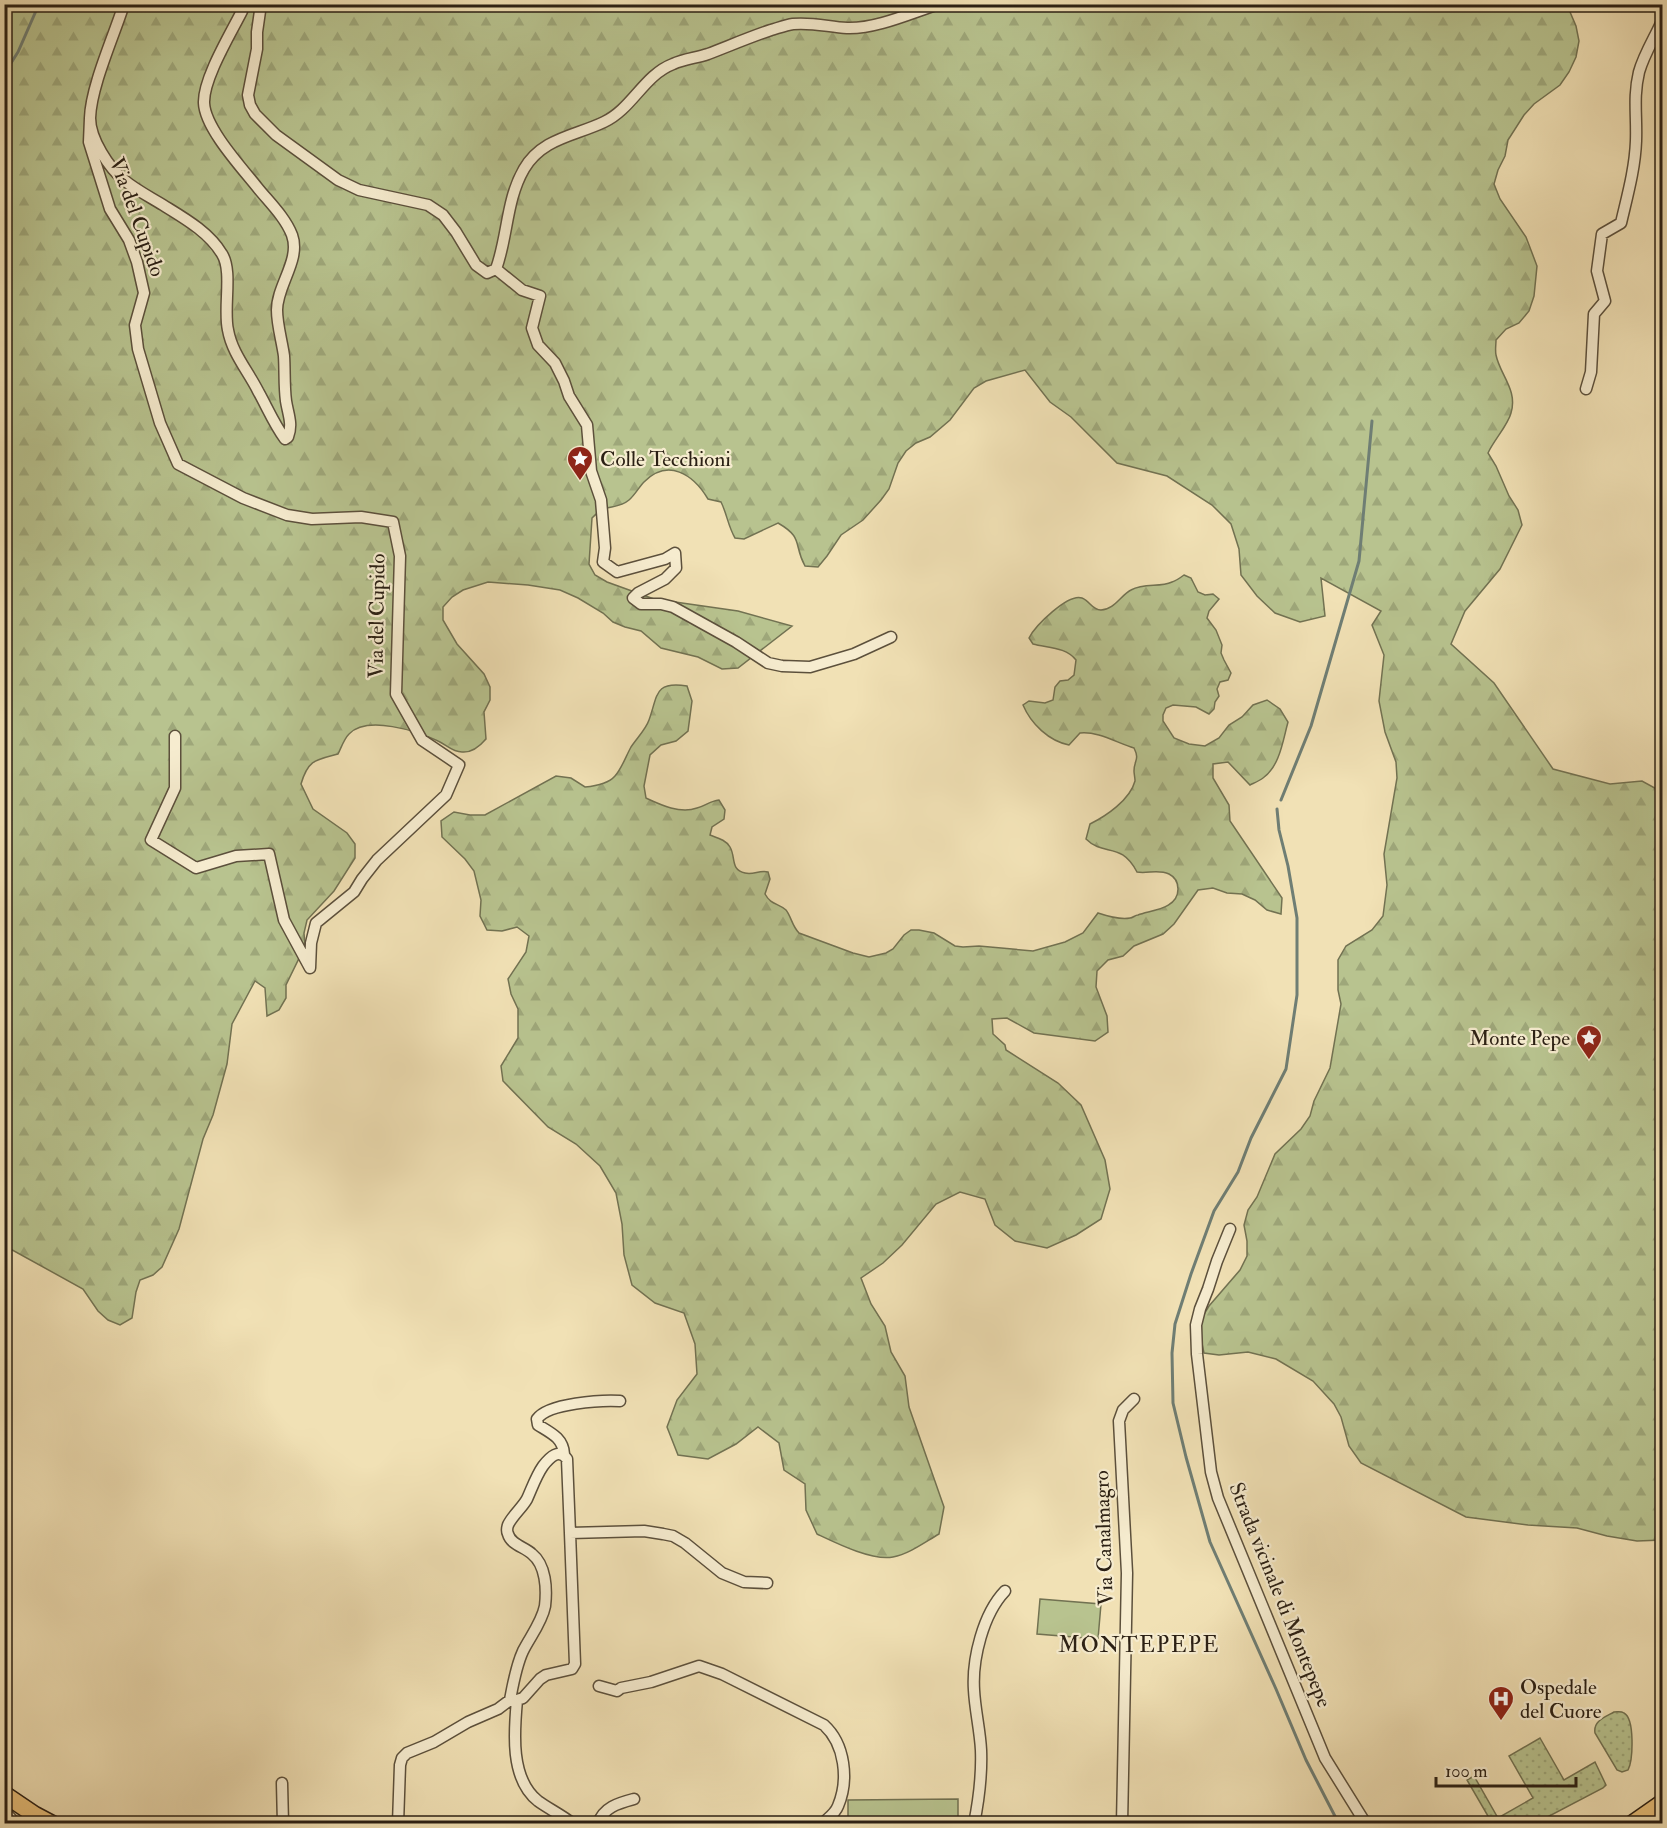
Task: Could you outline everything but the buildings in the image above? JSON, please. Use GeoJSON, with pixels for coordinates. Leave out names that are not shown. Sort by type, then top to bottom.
{"type":"FeatureCollection","features":[{"type":"Feature","properties":{"kind":"main road"},"geometry":{"type":"LineString","coordinates":[[4,1794],[34,1819],[52,1824]]}},
{"type":"Feature","properties":{"kind":"main road"},"geometry":{"type":"LineString","coordinates":[[1632,1824],[1652,1813]]}},
{"type":"Feature","properties":{"kind":"street"},"geometry":{"type":"LineString","coordinates":[[124,4],[96,88],[90,118],[92,130],[101,154],[123,180],[179,215],[208,237],[223,254],[226,263],[225,309],[228,332],[237,355],[277,429],[285,439],[288,437],[291,422],[286,401],[284,356],[277,309],[281,289],[292,260],[294,244],[292,235],[212,126],[204,102],[206,86],[243,4]]}},
{"type":"Feature","properties":{"kind":"street"},"geometry":{"type":"LineString","coordinates":[[261,4],[256,32],[257,49],[248,95],[255,114],[276,135],[338,180],[360,190],[428,205],[442,215],[456,232],[476,265],[488,273],[496,269],[511,200],[523,171],[531,159],[546,145],[606,121],[665,67],[706,55],[741,40],[791,24],[812,23],[847,28],[869,27],[939,4]]}},
{"type":"Feature","properties":{"kind":"street"},"geometry":{"type":"LineString","coordinates":[[1586,389],[1591,372],[1594,314],[1605,302],[1597,271],[1602,234],[1621,223],[1630,187],[1636,142],[1634,104],[1639,72],[1662,21]]}},
{"type":"Feature","properties":{"kind":"street","name":"Via del Cupido"},"geometry":{"type":"LineString","coordinates":[[90,118],[89,142],[111,209],[129,240],[144,293],[135,325],[138,349],[160,423],[178,464],[243,498],[287,515],[312,519],[361,517],[393,522],[400,556],[396,694],[422,740],[459,765],[446,795],[377,860],[354,892],[316,923],[311,943],[310,968],[284,920],[269,854],[236,855],[196,868],[152,840],[175,788],[175,736]]}},
{"type":"Feature","properties":{"kind":"street"},"geometry":{"type":"LineString","coordinates":[[496,269],[522,290],[540,296],[532,328],[538,345],[555,363],[569,396],[587,425],[591,471],[601,500],[605,548],[603,562],[617,572],[664,559],[675,553],[676,568],[665,579],[633,598],[640,604],[661,604],[673,607],[736,642],[768,663],[782,666],[810,667],[854,654],[891,637]]}},
{"type":"Feature","properties":{"kind":"street","name":"Strada vicinale di Montepepe"},"geometry":{"type":"LineString","coordinates":[[1230,1230],[1196,1325],[1197,1354],[1211,1472],[1218,1498],[1325,1758],[1366,1824]]}},
{"type":"Feature","properties":{"kind":"street","name":"Via Canalmagro"},"geometry":{"type":"LineString","coordinates":[[1122,1824],[1127,1574],[1119,1421],[1124,1410],[1134,1399]]}},
{"type":"Feature","properties":{"kind":"street"},"geometry":{"type":"LineString","coordinates":[[398,1824],[400,1765],[407,1753],[434,1742],[468,1722],[514,1700],[523,1698],[540,1679],[572,1669],[575,1664],[568,1464],[560,1441],[538,1425],[537,1419],[542,1413],[560,1407],[607,1400],[620,1401]]}},
{"type":"Feature","properties":{"kind":"street"},"geometry":{"type":"LineString","coordinates":[[564,1454],[554,1455],[544,1464],[526,1500],[508,1525],[509,1537],[533,1554],[540,1564],[545,1579],[542,1617],[518,1665],[514,1700],[516,1750],[524,1786],[537,1800],[573,1824]]}},
{"type":"Feature","properties":{"kind":"street"},"geometry":{"type":"LineString","coordinates":[[570,1533],[644,1531],[673,1536],[685,1543],[722,1574],[744,1582],[767,1583]]}},
{"type":"Feature","properties":{"kind":"street"},"geometry":{"type":"LineString","coordinates":[[974,1824],[981,1783],[981,1763],[974,1676],[988,1615],[1005,1591]]}},
{"type":"Feature","properties":{"kind":"street"},"geometry":{"type":"LineString","coordinates":[[599,1686],[617,1691],[699,1666],[722,1674],[824,1725],[840,1748],[844,1772],[838,1806],[833,1815],[822,1824]]}},
{"type":"Feature","properties":{"kind":"street"},"geometry":{"type":"LineString","coordinates":[[282,1783],[282,1824]]}},
{"type":"Feature","properties":{"kind":"street"},"geometry":{"type":"LineString","coordinates":[[598,1824],[600,1817],[612,1806],[634,1799]]}},
{"type":"Feature","properties":{"kind":"street"},"geometry":{"type":"LineString","coordinates":[[4,1811],[16,1824]]}},
{"type":"Feature","properties":{"kind":"green space"},"geometry":{"type":"Polygon","coordinates":[[[4,5],[1567,5],[1576,26],[1579,41],[1576,57],[1560,85],[1534,104],[1524,115],[1508,140],[1505,156],[1494,184],[1500,199],[1526,237],[1537,266],[1534,296],[1529,311],[1519,323],[1506,329],[1496,340],[1496,355],[1510,390],[1513,405],[1507,422],[1488,453],[1518,510],[1522,525],[1500,569],[1465,611],[1451,644],[1494,683],[1553,769],[1610,784],[1642,781],[1662,792],[1662,1540],[1637,1541],[1577,1528],[1528,1525],[1466,1517],[1361,1463],[1349,1446],[1341,1417],[1334,1404],[1313,1381],[1276,1359],[1248,1352],[1219,1355],[1204,1353],[1200,1335],[1201,1319],[1209,1306],[1240,1270],[1247,1256],[1244,1225],[1248,1210],[1257,1197],[1275,1154],[1301,1129],[1310,1116],[1314,1101],[1330,1068],[1341,1004],[1338,990],[1338,960],[1346,946],[1372,930],[1383,916],[1387,885],[1384,854],[1397,778],[1396,762],[1385,732],[1379,701],[1384,655],[1372,625],[1381,611],[1321,578],[1325,616],[1300,622],[1275,613],[1257,596],[1241,575],[1239,549],[1231,524],[1212,505],[1167,476],[1117,463],[1071,417],[1050,402],[1025,370],[986,381],[974,388],[950,420],[930,437],[916,443],[906,451],[898,463],[889,489],[881,500],[863,520],[841,535],[818,567],[805,566],[795,537],[778,523],[744,539],[735,538],[721,502],[708,499],[695,482],[671,470],[653,475],[626,502],[603,509],[592,518],[589,564],[595,575],[607,582],[654,599],[738,611],[792,626],[738,668],[722,669],[698,657],[661,648],[641,631],[613,622],[603,613],[560,590],[488,582],[463,590],[452,597],[443,607],[443,620],[457,644],[484,674],[490,687],[490,700],[484,712],[486,739],[472,750],[458,752],[429,737],[405,729],[380,725],[368,726],[357,728],[349,734],[338,754],[314,762],[306,770],[301,784],[313,809],[347,833],[355,844],[355,858],[334,891],[307,920],[304,933],[305,946],[286,985],[286,998],[279,1010],[267,1016],[265,988],[255,981],[232,1024],[227,1064],[213,1115],[203,1139],[179,1229],[162,1267],[153,1275],[140,1280],[132,1318],[120,1325],[108,1320],[98,1311],[83,1289],[5,1246],[4,5]]]}},
{"type":"Feature","properties":{"kind":"green space"},"geometry":{"type":"Polygon","coordinates":[[[1184,575],[1191,578],[1198,592],[1205,595],[1213,594],[1219,599],[1209,611],[1207,618],[1216,630],[1222,645],[1221,653],[1231,673],[1228,680],[1220,682],[1217,689],[1219,696],[1214,709],[1209,714],[1196,707],[1173,705],[1166,708],[1163,721],[1174,738],[1189,744],[1205,746],[1219,738],[1229,725],[1242,717],[1253,705],[1267,700],[1280,709],[1288,722],[1277,760],[1269,773],[1260,780],[1250,785],[1228,762],[1213,764],[1213,778],[1229,805],[1230,821],[1282,898],[1281,914],[1267,910],[1255,900],[1242,894],[1227,893],[1213,888],[1198,890],[1174,924],[1163,934],[1134,946],[1123,956],[1108,960],[1097,971],[1096,987],[1107,1016],[1108,1032],[1095,1041],[1034,1033],[1007,1018],[992,1019],[993,1034],[1005,1045],[1006,1050],[1058,1083],[1081,1105],[1105,1160],[1110,1189],[1101,1219],[1076,1235],[1047,1248],[1015,1241],[995,1225],[985,1199],[960,1192],[936,1204],[902,1245],[883,1263],[861,1278],[871,1304],[885,1326],[891,1352],[905,1376],[909,1407],[944,1507],[939,1534],[911,1551],[884,1558],[854,1550],[817,1534],[806,1510],[805,1484],[784,1470],[779,1443],[758,1427],[736,1444],[708,1459],[678,1455],[667,1427],[677,1400],[697,1374],[695,1344],[684,1313],[655,1303],[632,1285],[624,1255],[622,1224],[616,1193],[600,1166],[576,1144],[548,1127],[503,1081],[501,1066],[518,1038],[518,1009],[511,994],[508,979],[526,952],[529,936],[517,927],[502,931],[487,930],[480,916],[481,900],[474,871],[442,837],[441,821],[454,812],[485,815],[556,776],[571,778],[585,787],[609,781],[622,766],[631,747],[646,727],[659,692],[668,686],[687,686],[692,701],[688,731],[676,741],[661,745],[650,755],[644,786],[646,798],[671,808],[684,810],[691,810],[719,800],[725,810],[724,819],[712,827],[710,835],[728,845],[732,851],[735,866],[740,871],[768,872],[770,879],[765,894],[767,898],[786,910],[799,933],[869,957],[893,949],[911,930],[934,933],[955,946],[963,947],[979,946],[1033,951],[1065,942],[1083,933],[1098,913],[1131,918],[1163,908],[1174,901],[1178,887],[1177,882],[1169,874],[1137,872],[1125,856],[1099,847],[1086,839],[1090,824],[1117,807],[1128,795],[1135,781],[1136,752],[1134,748],[1087,733],[1080,733],[1069,745],[1054,740],[1036,725],[1023,705],[1029,701],[1045,703],[1053,700],[1055,687],[1060,681],[1068,680],[1074,675],[1076,660],[1062,650],[1033,644],[1029,638],[1045,619],[1069,600],[1082,598],[1095,609],[1106,609],[1114,605],[1127,592],[1136,588],[1167,584],[1184,575]]]}},
{"type":"Feature","properties":{"kind":"green space"},"geometry":{"type":"Polygon","coordinates":[[[1040,1599],[1101,1604],[1098,1639],[1037,1634],[1040,1599]]]}},
{"type":"Feature","properties":{"kind":"green space"},"geometry":{"type":"Polygon","coordinates":[[[1614,1712],[1623,1712],[1630,1723],[1632,1749],[1630,1765],[1628,1770],[1622,1772],[1617,1770],[1595,1733],[1598,1722],[1614,1712]]]}},
{"type":"Feature","properties":{"kind":"green space"},"geometry":{"type":"Polygon","coordinates":[[[1540,1738],[1564,1780],[1595,1762],[1606,1785],[1536,1823],[1492,1823],[1467,1780],[1474,1776],[1498,1818],[1533,1798],[1509,1756],[1540,1738]]]}},
{"type":"Feature","properties":{"kind":"green space"},"geometry":{"type":"Polygon","coordinates":[[[958,1799],[958,1823],[848,1823],[848,1800],[958,1799]]]}},
{"type":"Feature","properties":{"kind":"waterway"},"geometry":{"type":"LineString","coordinates":[[4,74],[18,52],[39,4]]}},
{"type":"Feature","properties":{"kind":"waterway"},"geometry":{"type":"LineString","coordinates":[[1281,800],[1311,726],[1359,561],[1372,421]]}},
{"type":"Feature","properties":{"kind":"waterway"},"geometry":{"type":"LineString","coordinates":[[1277,809],[1279,830],[1297,918],[1297,995],[1286,1069],[1251,1138],[1238,1172],[1214,1211],[1191,1274],[1175,1324],[1172,1353],[1173,1403],[1210,1542],[1306,1760],[1339,1824]]}},
{"type":"Feature","properties":{"kind":"place","name":"Colle Tecchioni"},"geometry":{"type":"Point","coordinates":[580,482]}},
{"type":"Feature","properties":{"kind":"place","name":"Monte Pepe"},"geometry":{"type":"Point","coordinates":[1589,1061]}},
{"type":"Feature","properties":{"kind":"place","name":"Ospedale del Cuore"},"geometry":{"type":"Point","coordinates":[1501,1722]}},
{"type":"Feature","properties":{"kind":"district","name":"MONTEPEPE"},"geometry":{"type":"Point","coordinates":[1139,1645]}}]}
